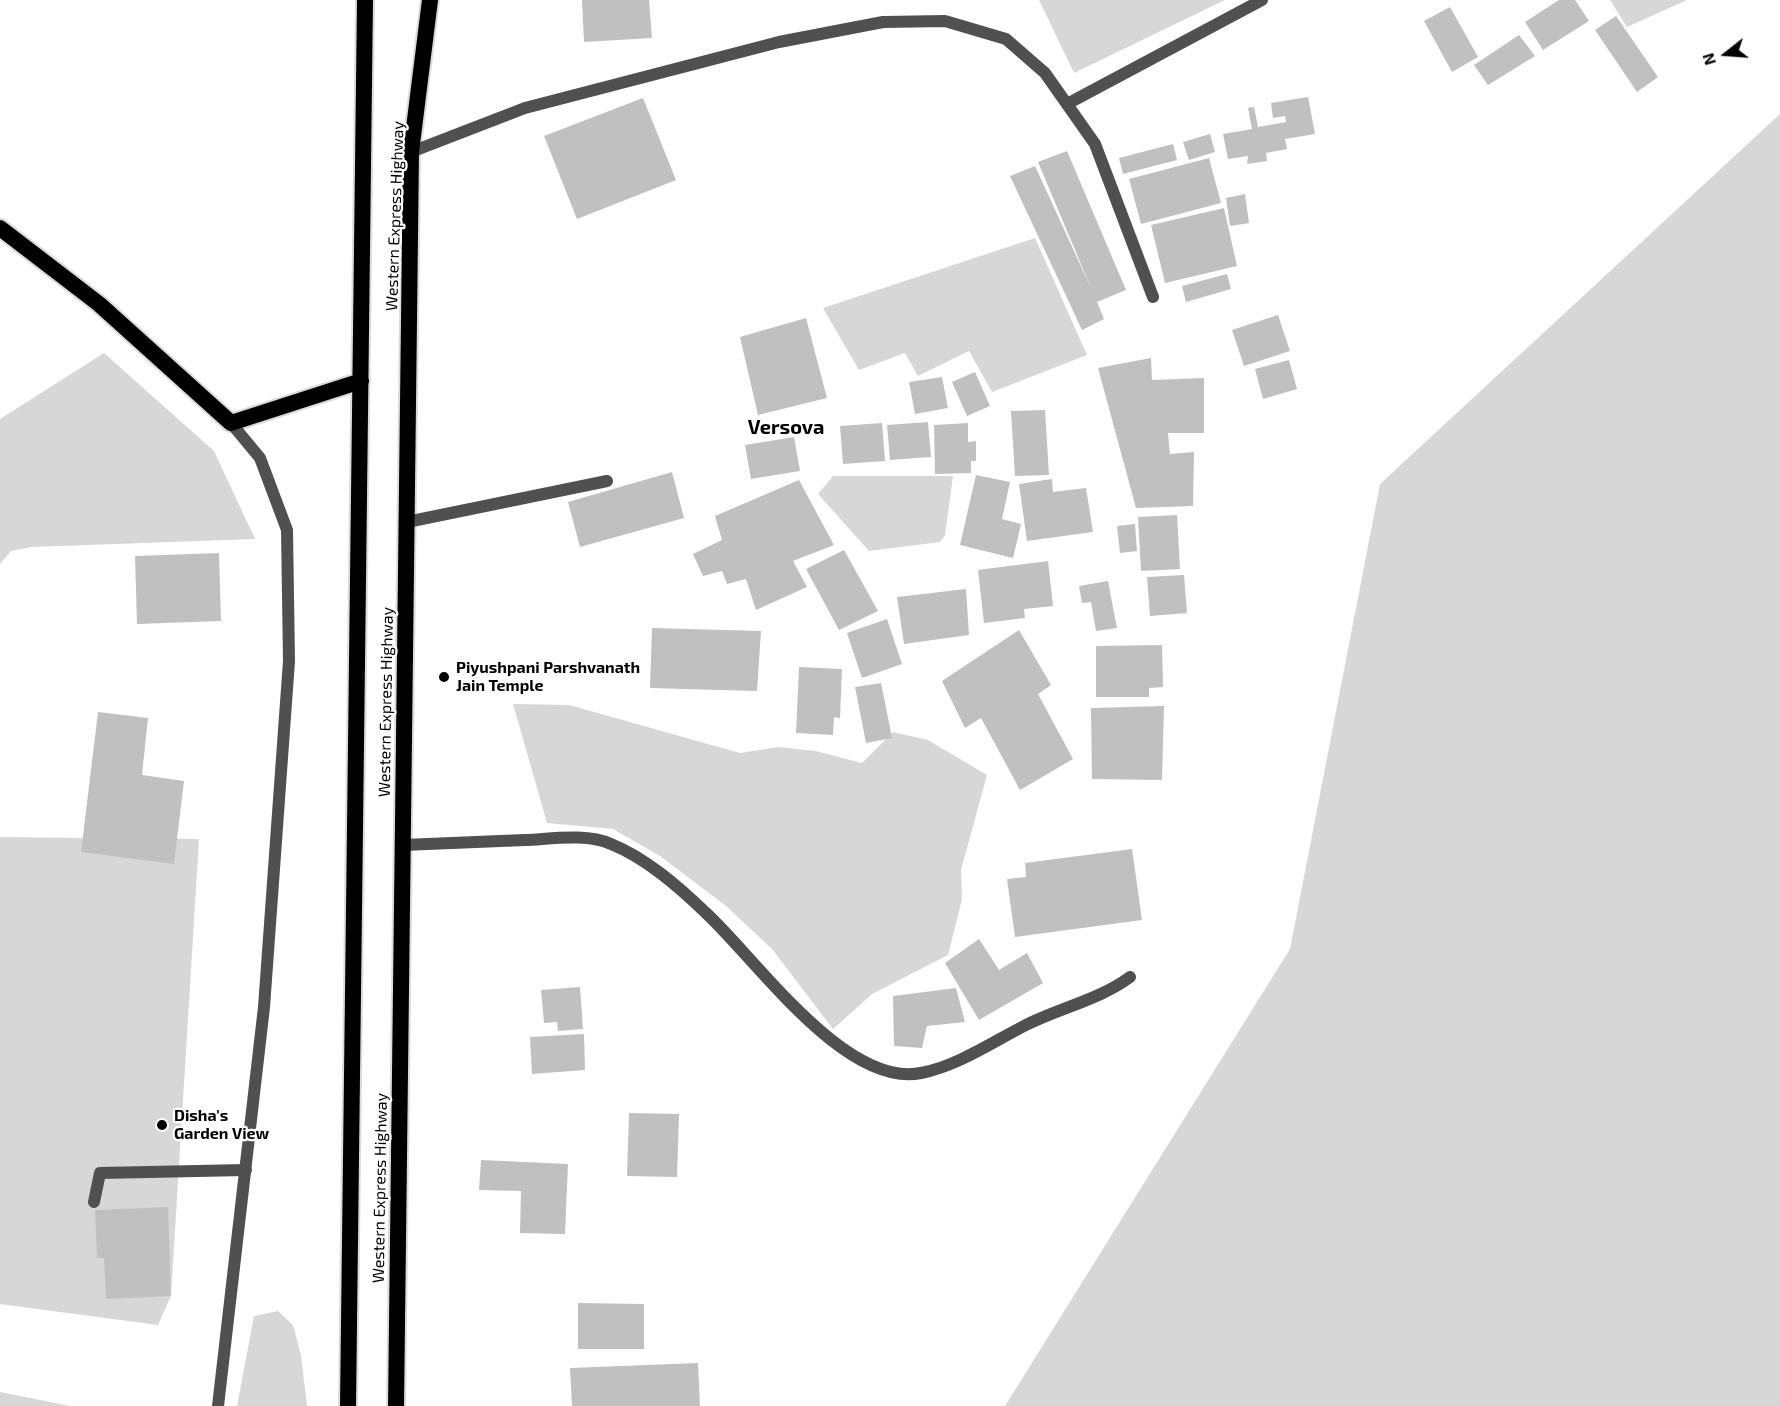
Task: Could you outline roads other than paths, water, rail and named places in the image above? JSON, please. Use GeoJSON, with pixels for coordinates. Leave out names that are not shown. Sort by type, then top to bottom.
{"type":"FeatureCollection","features":[{"type":"Feature","properties":{"kind":"highway","name":"Western Express Highway"},"geometry":{"type":"LineString","coordinates":[[348,1406],[365,0]]}},
{"type":"Feature","properties":{"kind":"highway","name":"Western Express Highway"},"geometry":{"type":"LineString","coordinates":[[396,1406],[411,152],[430,0]]}},
{"type":"Feature","properties":{"kind":"highway"},"geometry":{"type":"LineString","coordinates":[[0,228],[99,304],[231,423],[361,381]]}},
{"type":"Feature","properties":{"kind":"street"},"geometry":{"type":"LineString","coordinates":[[1067,104],[1262,0]]}},
{"type":"Feature","properties":{"kind":"street"},"geometry":{"type":"LineString","coordinates":[[411,152],[525,108],[779,42],[883,22],[945,21],[1006,39],[1045,73],[1095,144],[1153,297]]}},
{"type":"Feature","properties":{"kind":"street"},"geometry":{"type":"LineString","coordinates":[[218,1406],[264,1007],[289,661],[287,530],[260,458],[231,423]]}},
{"type":"Feature","properties":{"kind":"street"},"geometry":{"type":"LineString","coordinates":[[406,522],[607,482]]}},
{"type":"Feature","properties":{"kind":"street"},"geometry":{"type":"LineString","coordinates":[[402,845],[570,838],[608,842],[639,857],[706,912],[811,1023],[862,1063],[892,1074],[919,1074],[948,1065],[1040,1018],[1110,992],[1130,977]]}},
{"type":"Feature","properties":{"kind":"street"},"geometry":{"type":"LineString","coordinates":[[94,1202],[100,1173],[246,1170]]}},
{"type":"Feature","properties":{"kind":"place","name":"Piyushpani Parshvanath Jain Temple"},"geometry":{"type":"Point","coordinates":[444,677]}},
{"type":"Feature","properties":{"kind":"place","name":"Disha's Garden View"},"geometry":{"type":"Point","coordinates":[162,1125]}},
{"type":"Feature","properties":{"kind":"district","name":"Versova"},"geometry":{"type":"Point","coordinates":[786,427]}}]}
